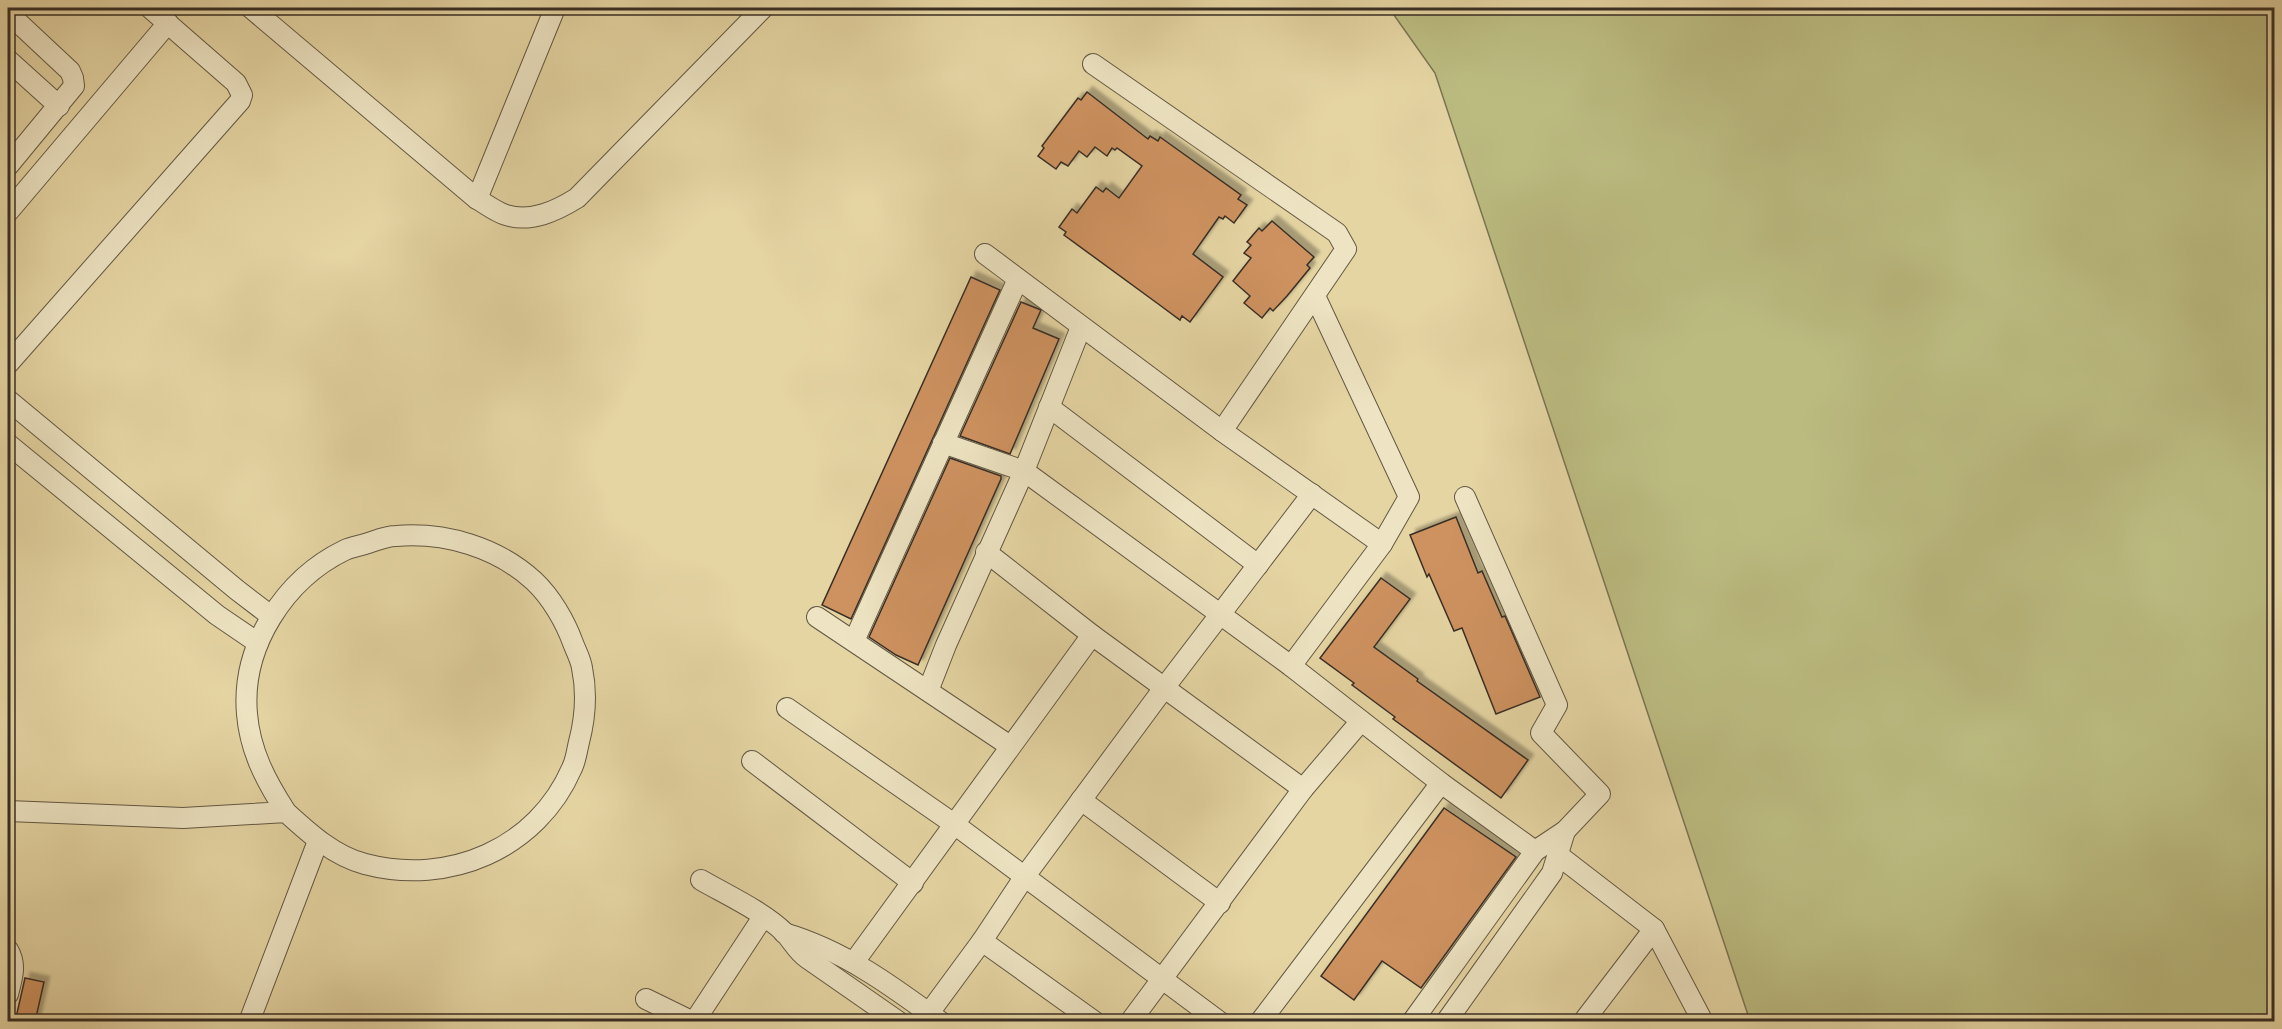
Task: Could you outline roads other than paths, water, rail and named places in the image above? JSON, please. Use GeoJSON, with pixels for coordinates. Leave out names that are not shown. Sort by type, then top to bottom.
{"type":"FeatureCollection","features":[{"type":"Feature","properties":{"kind":"street"},"geometry":{"type":"LineString","coordinates":[[8,364],[240,101],[242,95],[236,83],[150,8]]}},
{"type":"Feature","properties":{"kind":"street"},"geometry":{"type":"LineString","coordinates":[[251,8],[477,199],[506,215],[531,217],[555,211],[577,198],[763,8]]}},
{"type":"Feature","properties":{"kind":"street"},"geometry":{"type":"LineString","coordinates":[[477,199],[555,8]]}},
{"type":"Feature","properties":{"kind":"street"},"geometry":{"type":"LineString","coordinates":[[8,13],[70,71],[74,86],[8,166]]}},
{"type":"Feature","properties":{"kind":"street"},"geometry":{"type":"LineString","coordinates":[[8,212],[168,23]]}},
{"type":"Feature","properties":{"kind":"street"},"geometry":{"type":"LineString","coordinates":[[8,60],[59,106]]}},
{"type":"Feature","properties":{"kind":"street"},"geometry":{"type":"LineString","coordinates":[[1093,64],[1337,233],[1346,249],[1222,431]]}},
{"type":"Feature","properties":{"kind":"street"},"geometry":{"type":"LineString","coordinates":[[985,254],[1222,431],[1382,544]]}},
{"type":"Feature","properties":{"kind":"street"},"geometry":{"type":"LineString","coordinates":[[854,641],[1018,279]]}},
{"type":"Feature","properties":{"kind":"street"},"geometry":{"type":"LineString","coordinates":[[1291,666],[1382,544],[1409,497],[1315,296]]}},
{"type":"Feature","properties":{"kind":"street"},"geometry":{"type":"LineString","coordinates":[[928,691],[986,552],[1024,471],[1081,327]]}},
{"type":"Feature","properties":{"kind":"street"},"geometry":{"type":"LineString","coordinates":[[8,400],[271,616]]}},
{"type":"Feature","properties":{"kind":"street"},"geometry":{"type":"LineString","coordinates":[[1049,407],[1258,565]]}},
{"type":"Feature","properties":{"kind":"street"},"geometry":{"type":"LineString","coordinates":[[944,443],[1024,471],[1291,666],[1441,783],[1535,851]]}},
{"type":"Feature","properties":{"kind":"street"},"geometry":{"type":"LineString","coordinates":[[8,444],[217,615],[258,643]]}},
{"type":"Feature","properties":{"kind":"street"},"geometry":{"type":"LineString","coordinates":[[784,933],[813,941],[854,963],[935,1017],[1024,876],[1312,494]]}},
{"type":"Feature","properties":{"kind":"street"},"geometry":{"type":"LineString","coordinates":[[1412,1022],[1535,851],[1565,831],[1600,794],[1541,733],[1557,705],[1465,497]]}},
{"type":"Feature","properties":{"kind":"street"},"geometry":{"type":"LineString","coordinates":[[394,536],[445,537],[493,552],[534,581],[565,621],[582,668],[585,718],[573,767],[547,811],[509,844],[463,865],[413,872],[363,864],[318,841],[286,812],[266,782],[253,748],[247,713],[249,677],[258,643],[271,616],[303,577],[346,550],[394,536]]}},
{"type":"Feature","properties":{"kind":"street"},"geometry":{"type":"LineString","coordinates":[[986,552],[1092,635],[1303,789]]}},
{"type":"Feature","properties":{"kind":"street"},"geometry":{"type":"LineString","coordinates":[[818,616],[1010,746]]}},
{"type":"Feature","properties":{"kind":"street"},"geometry":{"type":"LineString","coordinates":[[854,963],[1092,635]]}},
{"type":"Feature","properties":{"kind":"street"},"geometry":{"type":"LineString","coordinates":[[787,708],[954,824],[1220,1022]]}},
{"type":"Feature","properties":{"kind":"street"},"geometry":{"type":"LineString","coordinates":[[1130,1022],[1303,789],[1361,721]]}},
{"type":"Feature","properties":{"kind":"street"},"geometry":{"type":"LineString","coordinates":[[752,762],[913,883]]}},
{"type":"Feature","properties":{"kind":"street"},"geometry":{"type":"LineString","coordinates":[[1260,1022],[1441,783]]}},
{"type":"Feature","properties":{"kind":"street"},"geometry":{"type":"LineString","coordinates":[[1081,800],[1220,903]]}},
{"type":"Feature","properties":{"kind":"street"},"geometry":{"type":"LineString","coordinates":[[8,811],[183,818],[286,812]]}},
{"type":"Feature","properties":{"kind":"street"},"geometry":{"type":"LineString","coordinates":[[1446,1022],[1552,873],[1565,831]]}},
{"type":"Feature","properties":{"kind":"street"},"geometry":{"type":"LineString","coordinates":[[249,1022],[318,841]]}},
{"type":"Feature","properties":{"kind":"street"},"geometry":{"type":"LineString","coordinates":[[1558,855],[1654,929],[1701,1020]]}},
{"type":"Feature","properties":{"kind":"street"},"geometry":{"type":"LineString","coordinates":[[701,880],[763,917],[784,933],[798,951],[807,958],[900,1022]]}},
{"type":"Feature","properties":{"kind":"street"},"geometry":{"type":"LineString","coordinates":[[646,999],[693,1022],[763,917]]}},
{"type":"Feature","properties":{"kind":"street"},"geometry":{"type":"LineString","coordinates":[[1583,1022],[1654,929]]}},
{"type":"Feature","properties":{"kind":"street"},"geometry":{"type":"LineString","coordinates":[[982,940],[1095,1022]]}},
{"type":"Feature","properties":{"kind":"street"},"geometry":{"type":"LineString","coordinates":[[8,951],[12,960],[13,972],[8,994]]}}]}
